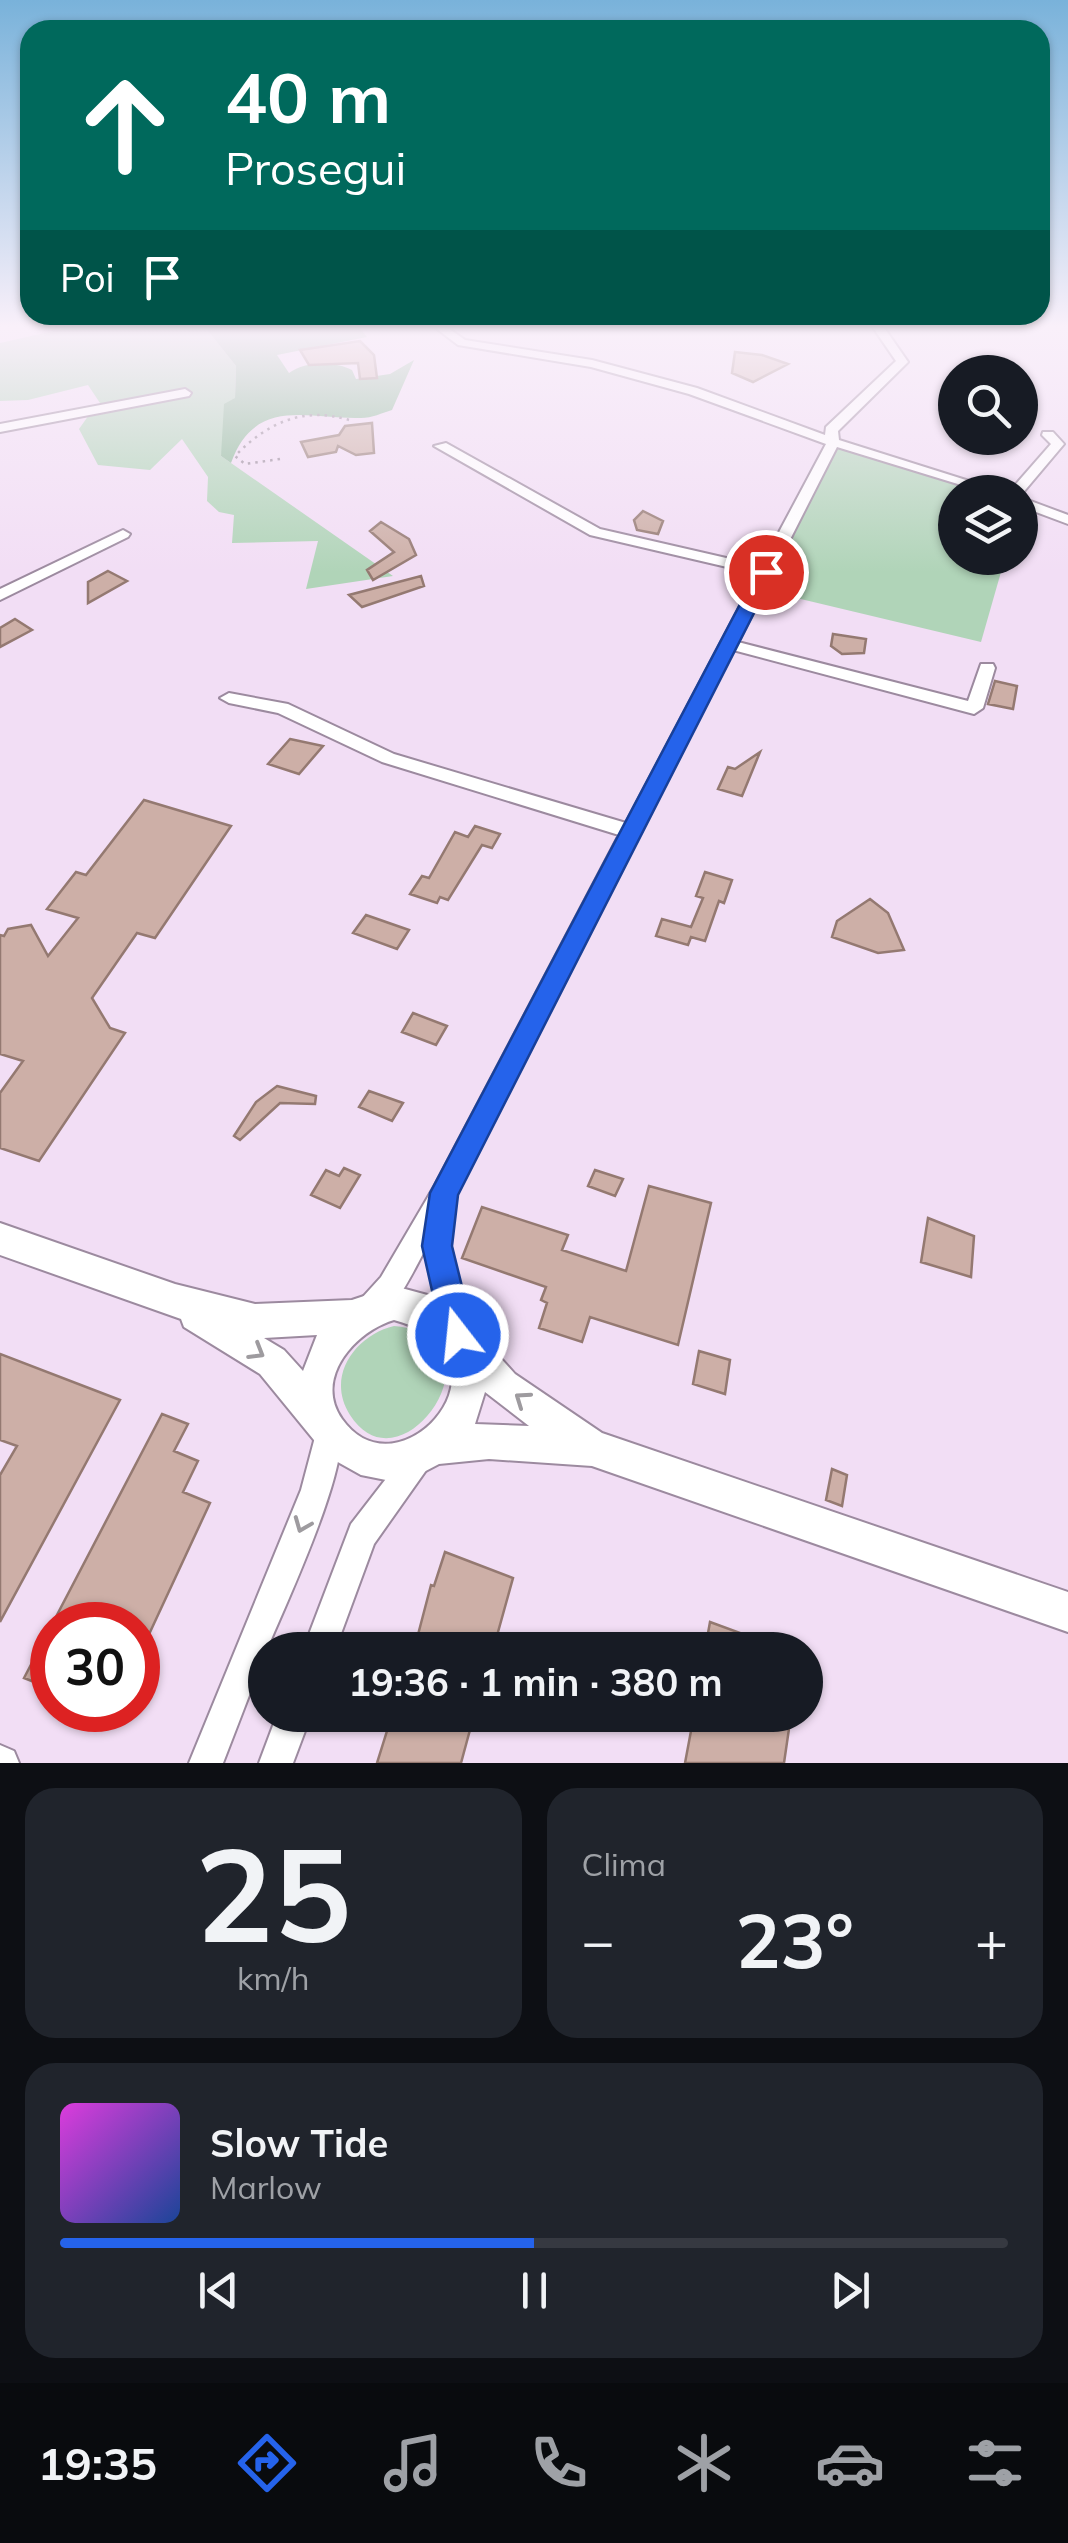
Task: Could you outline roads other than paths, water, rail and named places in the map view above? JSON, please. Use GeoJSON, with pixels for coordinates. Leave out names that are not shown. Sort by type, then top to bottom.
{"type":"FeatureCollection","features":[{"type":"Feature","properties":{"kind":"main road"},"geometry":{"type":"LineString","coordinates":[[0,1239],[175,1301],[255,1321],[362,1313],[394,1304],[419,1306],[441,1316],[503,1386],[592,1448]]}},
{"type":"Feature","properties":{"kind":"main road"},"geometry":{"type":"LineString","coordinates":[[175,1301],[272,1362],[347,1450],[370,1462],[397,1462],[430,1450],[489,1441],[592,1448],[1068,1612]]}},
{"type":"Feature","properties":{"kind":"main road"},"geometry":{"type":"LineString","coordinates":[[326,1426],[318,1398],[318,1375],[326,1352],[362,1313]]}},
{"type":"Feature","properties":{"kind":"main road"},"geometry":{"type":"LineString","coordinates":[[430,1450],[453,1428],[465,1406],[470,1383],[468,1360],[459,1337]]}},
{"type":"Feature","properties":{"kind":"street"},"geometry":{"type":"LineString","coordinates":[[0,428],[104,408]]}},
{"type":"Feature","properties":{"kind":"street"},"geometry":{"type":"LineString","coordinates":[[735,408],[941,475]]}},
{"type":"Feature","properties":{"kind":"street"},"geometry":{"type":"LineString","coordinates":[[362,1313],[390,1286],[444,1193],[833,442],[831,430],[851,408]]}},
{"type":"Feature","properties":{"kind":"street"},"geometry":{"type":"LineString","coordinates":[[1031,475],[1058,444],[1048,435]]}},
{"type":"Feature","properties":{"kind":"street"},"geometry":{"type":"LineString","coordinates":[[442,446],[595,532],[766,572]]}},
{"type":"Feature","properties":{"kind":"street"},"geometry":{"type":"LineString","coordinates":[[1038,508],[1068,520]]}},
{"type":"Feature","properties":{"kind":"street"},"geometry":{"type":"LineString","coordinates":[[0,595],[123,534]]}},
{"type":"Feature","properties":{"kind":"street"},"geometry":{"type":"LineString","coordinates":[[728,644],[974,708],[986,668]]}},
{"type":"Feature","properties":{"kind":"street"},"geometry":{"type":"LineString","coordinates":[[229,698],[282,708],[388,758],[629,831]]}},
{"type":"Feature","properties":{"kind":"street"},"geometry":{"type":"LineString","coordinates":[[444,1193],[437,1246],[459,1337]]}},
{"type":"Feature","properties":{"kind":"street"},"geometry":{"type":"LineString","coordinates":[[206,1763],[316,1490],[326,1426]]}},
{"type":"Feature","properties":{"kind":"street"},"geometry":{"type":"LineString","coordinates":[[325,1632],[362,1535],[430,1450]]}},
{"type":"Feature","properties":{"kind":"street"},"geometry":{"type":"LineString","coordinates":[[276,1763],[288,1732]]}}]}
